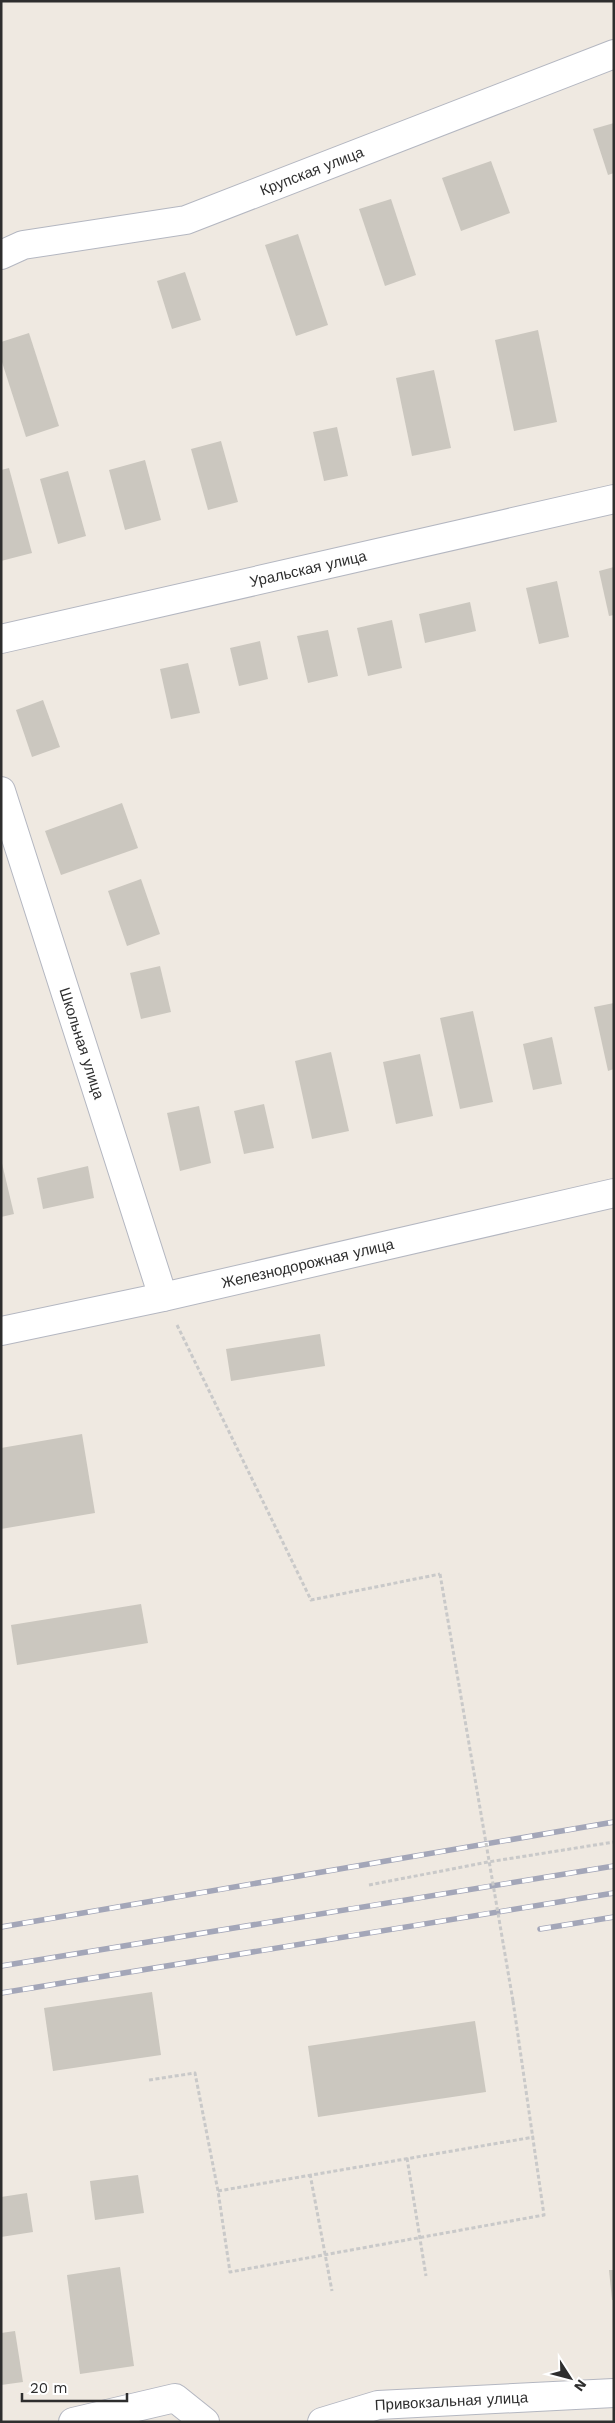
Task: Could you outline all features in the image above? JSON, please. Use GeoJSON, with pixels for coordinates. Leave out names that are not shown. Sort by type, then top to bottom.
{"type":"FeatureCollection","features":[{"type":"Feature","properties":{"kind":"street","name":"Крупская улица"},"geometry":{"type":"LineString","coordinates":[[1,255],[23,245],[186,220],[614,54]]}},
{"type":"Feature","properties":{"kind":"street","name":"Уральская улица"},"geometry":{"type":"LineString","coordinates":[[1,638],[614,499]]}},
{"type":"Feature","properties":{"kind":"street","name":"Школьная улица"},"geometry":{"type":"LineString","coordinates":[[1,791],[163,1297]]}},
{"type":"Feature","properties":{"kind":"street","name":"Железнодорожная улица"},"geometry":{"type":"LineString","coordinates":[[1,1331],[163,1297],[614,1193]]}},
{"type":"Feature","properties":{"kind":"street","name":"Привокзальная улица"},"geometry":{"type":"LineString","coordinates":[[322,2422],[378,2405],[614,2393]]}},
{"type":"Feature","properties":{"kind":"street"},"geometry":{"type":"LineString","coordinates":[[73,2422],[175,2398],[205,2422]]}},
{"type":"Feature","properties":{"kind":"path"},"geometry":{"type":"LineString","coordinates":[[149,2080],[195,2073],[218,2191],[230,2272],[544,2215],[513,2001],[440,1574],[310,1600],[163,1297]]}},
{"type":"Feature","properties":{"kind":"path"},"geometry":{"type":"LineString","coordinates":[[369,1885],[488,1862],[614,1842]]}},
{"type":"Feature","properties":{"kind":"path"},"geometry":{"type":"LineString","coordinates":[[218,2191],[534,2137]]}},
{"type":"Feature","properties":{"kind":"path"},"geometry":{"type":"LineString","coordinates":[[408,2158],[426,2276]]}},
{"type":"Feature","properties":{"kind":"path"},"geometry":{"type":"LineString","coordinates":[[310,2174],[332,2291]]}},
{"type":"Feature","properties":{"kind":"building"},"geometry":{"type":"Polygon","coordinates":[[[614,123],[614,173],[608,175],[593,129],[614,123]]]}},
{"type":"Feature","properties":{"kind":"building"},"geometry":{"type":"Polygon","coordinates":[[[491,161],[510,213],[461,231],[442,178],[491,161]]]}},
{"type":"Feature","properties":{"kind":"building"},"geometry":{"type":"Polygon","coordinates":[[[391,199],[416,275],[385,286],[359,209],[391,199]]]}},
{"type":"Feature","properties":{"kind":"building"},"geometry":{"type":"Polygon","coordinates":[[[298,234],[328,325],[296,336],[265,245],[298,234]]]}},
{"type":"Feature","properties":{"kind":"building"},"geometry":{"type":"Polygon","coordinates":[[[185,272],[201,320],[172,329],[157,281],[185,272]]]}},
{"type":"Feature","properties":{"kind":"building"},"geometry":{"type":"Polygon","coordinates":[[[538,330],[557,422],[514,431],[495,340],[538,330]]]}},
{"type":"Feature","properties":{"kind":"building"},"geometry":{"type":"Polygon","coordinates":[[[29,333],[59,426],[26,437],[1,359],[1,342],[29,333]]]}},
{"type":"Feature","properties":{"kind":"building"},"geometry":{"type":"Polygon","coordinates":[[[434,370],[451,448],[412,456],[396,378],[434,370]]]}},
{"type":"Feature","properties":{"kind":"building"},"geometry":{"type":"Polygon","coordinates":[[[337,427],[348,476],[324,481],[313,432],[337,427]]]}},
{"type":"Feature","properties":{"kind":"building"},"geometry":{"type":"Polygon","coordinates":[[[221,441],[238,502],[208,510],[191,449],[221,441]]]}},
{"type":"Feature","properties":{"kind":"building"},"geometry":{"type":"Polygon","coordinates":[[[145,460],[161,520],[125,530],[109,470],[145,460]]]}},
{"type":"Feature","properties":{"kind":"building"},"geometry":{"type":"Polygon","coordinates":[[[9,468],[32,553],[1,561],[1,470],[9,468]]]}},
{"type":"Feature","properties":{"kind":"building"},"geometry":{"type":"Polygon","coordinates":[[[68,471],[86,536],[58,544],[40,479],[68,471]]]}},
{"type":"Feature","properties":{"kind":"building"},"geometry":{"type":"Polygon","coordinates":[[[614,567],[614,615],[609,616],[599,571],[614,567]]]}},
{"type":"Feature","properties":{"kind":"building"},"geometry":{"type":"Polygon","coordinates":[[[557,581],[569,637],[539,644],[526,588],[557,581]]]}},
{"type":"Feature","properties":{"kind":"building"},"geometry":{"type":"Polygon","coordinates":[[[470,602],[476,631],[425,643],[419,614],[470,602]]]}},
{"type":"Feature","properties":{"kind":"building"},"geometry":{"type":"Polygon","coordinates":[[[392,620],[402,668],[368,676],[357,628],[392,620]]]}},
{"type":"Feature","properties":{"kind":"building"},"geometry":{"type":"Polygon","coordinates":[[[328,630],[338,676],[308,683],[297,636],[328,630]]]}},
{"type":"Feature","properties":{"kind":"building"},"geometry":{"type":"Polygon","coordinates":[[[260,641],[268,679],[239,686],[230,648],[260,641]]]}},
{"type":"Feature","properties":{"kind":"building"},"geometry":{"type":"Polygon","coordinates":[[[188,663],[200,713],[171,719],[160,669],[188,663]]]}},
{"type":"Feature","properties":{"kind":"building"},"geometry":{"type":"Polygon","coordinates":[[[43,700],[60,747],[32,757],[16,710],[43,700]]]}},
{"type":"Feature","properties":{"kind":"building"},"geometry":{"type":"Polygon","coordinates":[[[122,803],[138,848],[61,875],[45,831],[122,803]]]}},
{"type":"Feature","properties":{"kind":"building"},"geometry":{"type":"Polygon","coordinates":[[[141,879],[160,934],[127,946],[108,891],[141,879]]]}},
{"type":"Feature","properties":{"kind":"building"},"geometry":{"type":"Polygon","coordinates":[[[160,966],[171,1012],[141,1019],[130,973],[160,966]]]}},
{"type":"Feature","properties":{"kind":"building"},"geometry":{"type":"Polygon","coordinates":[[[614,1003],[614,1069],[608,1071],[594,1007],[614,1003]]]}},
{"type":"Feature","properties":{"kind":"building"},"geometry":{"type":"Polygon","coordinates":[[[473,1011],[493,1102],[460,1109],[440,1018],[473,1011]]]}},
{"type":"Feature","properties":{"kind":"building"},"geometry":{"type":"Polygon","coordinates":[[[552,1037],[562,1084],[533,1090],[523,1044],[552,1037]]]}},
{"type":"Feature","properties":{"kind":"building"},"geometry":{"type":"Polygon","coordinates":[[[331,1052],[349,1131],[312,1139],[295,1061],[331,1052]]]}},
{"type":"Feature","properties":{"kind":"building"},"geometry":{"type":"Polygon","coordinates":[[[420,1054],[433,1116],[396,1124],[383,1062],[420,1054]]]}},
{"type":"Feature","properties":{"kind":"building"},"geometry":{"type":"Polygon","coordinates":[[[264,1104],[274,1148],[244,1154],[234,1111],[264,1104]]]}},
{"type":"Feature","properties":{"kind":"building"},"geometry":{"type":"Polygon","coordinates":[[[199,1106],[211,1163],[180,1171],[167,1113],[199,1106]]]}},
{"type":"Feature","properties":{"kind":"building"},"geometry":{"type":"Polygon","coordinates":[[[1,1159],[14,1214],[1,1217],[1,1159]]]}},
{"type":"Feature","properties":{"kind":"building"},"geometry":{"type":"Polygon","coordinates":[[[88,1166],[94,1198],[43,1209],[37,1178],[88,1166]]]}},
{"type":"Feature","properties":{"kind":"building"},"geometry":{"type":"Polygon","coordinates":[[[320,1334],[325,1366],[231,1381],[226,1349],[320,1334]]]}},
{"type":"Feature","properties":{"kind":"building"},"geometry":{"type":"Polygon","coordinates":[[[82,1434],[95,1513],[1,1529],[1,1448],[82,1434]]]}},
{"type":"Feature","properties":{"kind":"building"},"geometry":{"type":"Polygon","coordinates":[[[141,1604],[148,1643],[17,1665],[11,1625],[141,1604]]]}},
{"type":"Feature","properties":{"kind":"building"},"geometry":{"type":"Polygon","coordinates":[[[152,1992],[161,2055],[53,2071],[44,2008],[152,1992]]]}},
{"type":"Feature","properties":{"kind":"building"},"geometry":{"type":"Polygon","coordinates":[[[475,2021],[486,2092],[318,2117],[308,2046],[475,2021]]]}},
{"type":"Feature","properties":{"kind":"building"},"geometry":{"type":"Polygon","coordinates":[[[138,2175],[144,2213],[95,2220],[90,2181],[138,2175]]]}},
{"type":"Feature","properties":{"kind":"building"},"geometry":{"type":"Polygon","coordinates":[[[27,2193],[33,2232],[1,2237],[1,2197],[27,2193]]]}},
{"type":"Feature","properties":{"kind":"building"},"geometry":{"type":"Polygon","coordinates":[[[120,2267],[134,2366],[80,2374],[67,2275],[120,2267]]]}},
{"type":"Feature","properties":{"kind":"building"},"geometry":{"type":"Polygon","coordinates":[[[609,2270],[614,2270],[614,2300],[612,2300],[609,2270]]]}},
{"type":"Feature","properties":{"kind":"building"},"geometry":{"type":"Polygon","coordinates":[[[15,2331],[23,2382],[1,2385],[1,2333],[15,2331]]]}},
{"type":"Feature","properties":{"kind":"railway"},"geometry":{"type":"LineString","coordinates":[[1,1927],[614,1822]]}},
{"type":"Feature","properties":{"kind":"railway"},"geometry":{"type":"LineString","coordinates":[[1,1966],[614,1866]]}},
{"type":"Feature","properties":{"kind":"railway"},"geometry":{"type":"LineString","coordinates":[[1,1993],[614,1893]]}},
{"type":"Feature","properties":{"kind":"railway"},"geometry":{"type":"LineString","coordinates":[[540,1929],[614,1917]]}}]}
